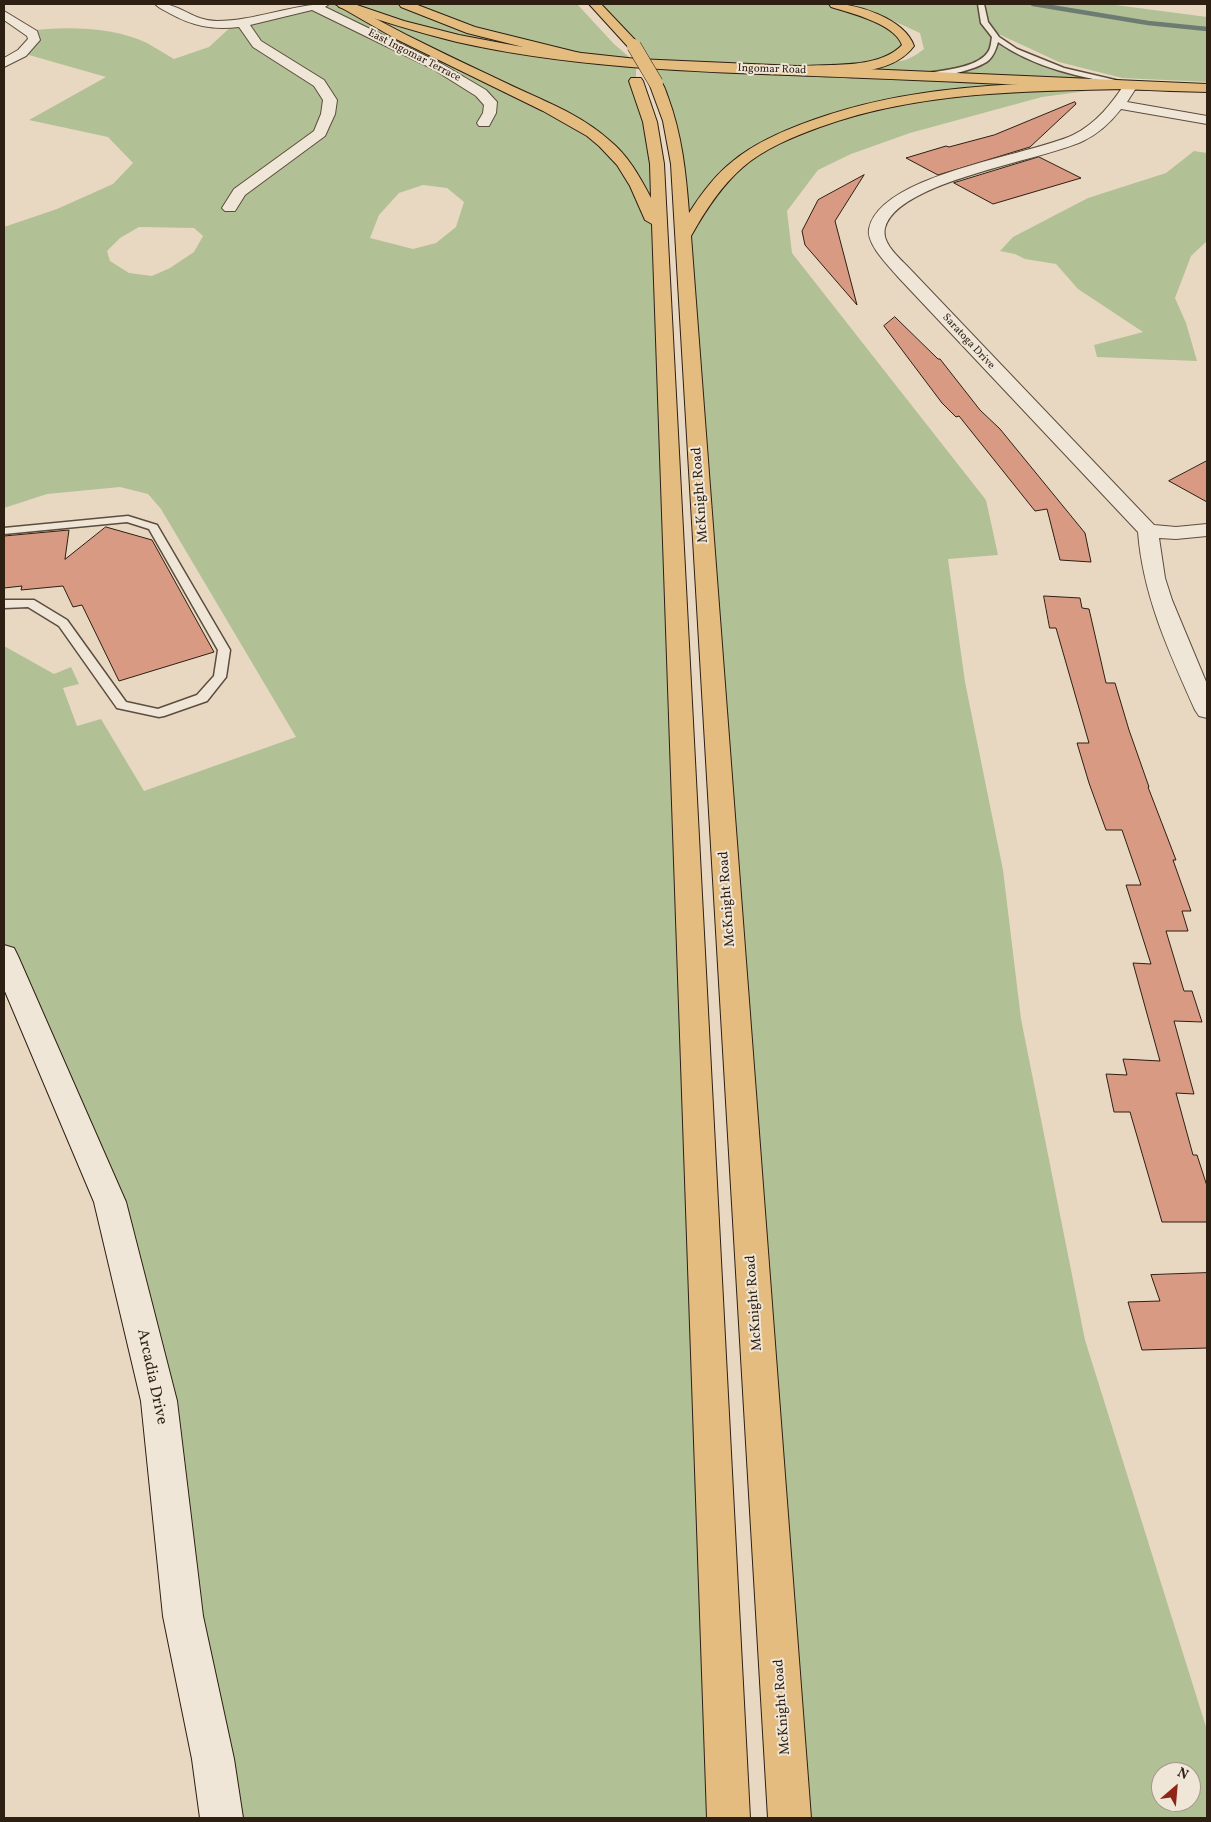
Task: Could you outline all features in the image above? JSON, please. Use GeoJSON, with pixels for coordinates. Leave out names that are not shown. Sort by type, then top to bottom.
{"type":"FeatureCollection","features":[{"type":"Feature","properties":{"kind":"main road","name":"Ingomar Road"},"geometry":{"type":"LineString","coordinates":[[342,4],[452,36],[509,47],[665,65],[1207,88]]}},
{"type":"Feature","properties":{"kind":"main road"},"geometry":{"type":"LineString","coordinates":[[342,4],[391,33],[556,112],[596,136],[616,154],[632,175],[672,236],[738,164],[777,140],[833,117],[877,105],[961,91],[1008,87],[1130,85]]}},
{"type":"Feature","properties":{"kind":"main road"},"geometry":{"type":"LineString","coordinates":[[404,4],[472,30],[575,56]]}},
{"type":"Feature","properties":{"kind":"main road"},"geometry":{"type":"LineString","coordinates":[[795,71],[874,65],[896,58],[908,46],[907,38],[893,27],[835,4]]}},
{"type":"Feature","properties":{"kind":"main road","name":"McKnight Road"},"geometry":{"type":"LineString","coordinates":[[601,7],[634,46],[656,83],[664,102],[678,164],[672,236],[729,1818]]}},
{"type":"Feature","properties":{"kind":"main road"},"geometry":{"type":"LineString","coordinates":[[583,9],[601,29]]}},
{"type":"Feature","properties":{"kind":"main road","name":"McKnight Road"},"geometry":{"type":"LineString","coordinates":[[618,50],[636,81],[644,101],[672,236],[790,1818]]}},
{"type":"Feature","properties":{"kind":"street"},"geometry":{"type":"LineString","coordinates":[[161,4],[198,22],[238,23],[318,5]]}},
{"type":"Feature","properties":{"kind":"street","name":"East Ingomar Terrace"},"geometry":{"type":"LineString","coordinates":[[318,5],[481,92],[490,102],[491,106],[484,123]]}},
{"type":"Feature","properties":{"kind":"street"},"geometry":{"type":"LineString","coordinates":[[4,15],[33,34],[34,40],[22,53],[4,63]]}},
{"type":"Feature","properties":{"kind":"street"},"geometry":{"type":"LineString","coordinates":[[230,208],[238,192],[320,133],[328,114],[330,100],[319,83],[257,44],[238,23]]}},
{"type":"Feature","properties":{"kind":"street","name":"Saratoga Drive"},"geometry":{"type":"LineString","coordinates":[[1130,85],[1119,105],[1097,124],[1072,141],[938,182],[907,194],[887,209],[881,217],[877,228],[878,239],[904,273],[1148,531]]}},
{"type":"Feature","properties":{"kind":"street"},"geometry":{"type":"LineString","coordinates":[[1119,105],[1207,120]]}},
{"type":"Feature","properties":{"kind":"street"},"geometry":{"type":"LineString","coordinates":[[1207,530],[1176,533],[1148,531],[1151,564],[1160,599],[1207,710]]}},
{"type":"Feature","properties":{"kind":"street","name":"Arcadia Drive"},"geometry":{"type":"LineString","coordinates":[[4,956],[110,1202],[159,1401],[183,1616],[213,1759],[222,1818]]}},
{"type":"Feature","properties":{"kind":"lane"},"geometry":{"type":"LineString","coordinates":[[981,4],[984,20],[995,37],[1021,54],[1051,66],[1130,85]]}},
{"type":"Feature","properties":{"kind":"lane"},"geometry":{"type":"LineString","coordinates":[[917,76],[967,67],[980,62],[992,51],[995,37]]}},
{"type":"Feature","properties":{"kind":"lane"},"geometry":{"type":"LineString","coordinates":[[4,531],[128,519],[153,527],[224,650],[220,677],[202,698],[159,713],[122,705],[63,623],[30,602],[4,604]]}},
{"type":"Feature","properties":{"kind":"green space"},"geometry":{"type":"Polygon","coordinates":[[[323,4],[577,4],[614,44],[635,62],[634,46],[604,12],[602,4],[835,4],[867,15],[908,42],[889,61],[908,59],[924,49],[920,33],[874,12],[851,4],[1108,4],[1207,17],[1207,82],[1122,78],[1059,62],[994,32],[995,37],[1040,63],[1131,85],[1042,97],[910,133],[851,154],[818,170],[787,211],[792,253],[986,500],[998,555],[948,559],[965,682],[1003,870],[1021,1019],[1085,1340],[1207,1730],[1207,1818],[790,1818],[678,164],[656,83],[636,64],[636,81],[657,164],[729,1818],[222,1818],[213,1759],[110,1202],[4,956],[4,646],[54,674],[71,667],[79,684],[63,688],[77,726],[101,719],[144,791],[296,737],[161,509],[148,494],[120,487],[47,494],[4,508],[4,227],[57,209],[113,184],[133,163],[108,137],[29,120],[106,77],[22,53],[30,47],[29,31],[73,28],[120,34],[147,43],[174,59],[209,47],[234,24],[323,4]],[[423,185],[399,193],[379,215],[370,238],[413,249],[436,243],[456,227],[464,202],[447,188],[423,185]],[[139,227],[120,238],[107,251],[110,261],[129,273],[152,276],[170,268],[194,252],[203,236],[194,228],[139,227]]]}},
{"type":"Feature","properties":{"kind":"green space"},"geometry":{"type":"Polygon","coordinates":[[[1194,151],[1207,153],[1207,241],[1191,256],[1175,298],[1186,323],[1197,361],[1097,357],[1094,345],[1143,332],[1078,289],[1056,264],[1025,259],[1015,254],[1000,251],[1013,237],[1088,198],[1166,173],[1194,151]]]}},
{"type":"Feature","properties":{"kind":"building"},"geometry":{"type":"Polygon","coordinates":[[[1075,102],[1076,104],[1030,147],[938,175],[906,158],[994,135],[1075,102]]]}},
{"type":"Feature","properties":{"kind":"building"},"geometry":{"type":"Polygon","coordinates":[[[1039,157],[1081,178],[993,204],[954,183],[1039,157]]]}},
{"type":"Feature","properties":{"kind":"building"},"geometry":{"type":"Polygon","coordinates":[[[864,175],[835,221],[857,305],[805,245],[802,231],[818,200],[864,175]]]}},
{"type":"Feature","properties":{"kind":"building"},"geometry":{"type":"Polygon","coordinates":[[[895,317],[940,359],[980,410],[1000,429],[1085,533],[1091,562],[1060,560],[1047,509],[1035,511],[959,416],[956,417],[942,403],[884,326],[895,317]]]}},
{"type":"Feature","properties":{"kind":"building"},"geometry":{"type":"Polygon","coordinates":[[[1207,461],[1207,502],[1169,481],[1207,461]]]}},
{"type":"Feature","properties":{"kind":"building"},"geometry":{"type":"Polygon","coordinates":[[[106,527],[152,540],[214,652],[119,681],[82,605],[73,607],[63,586],[21,590],[22,586],[4,588],[4,536],[69,530],[65,559],[106,527]]]}},
{"type":"Feature","properties":{"kind":"building"},"geometry":{"type":"Polygon","coordinates":[[[1044,596],[1080,598],[1082,608],[1089,609],[1106,683],[1115,683],[1148,787],[1176,860],[1173,860],[1191,911],[1182,911],[1188,931],[1166,931],[1184,991],[1192,991],[1202,1022],[1174,1021],[1194,1094],[1176,1093],[1193,1155],[1197,1155],[1207,1186],[1207,1222],[1162,1222],[1130,1112],[1114,1112],[1106,1074],[1127,1075],[1123,1059],[1160,1061],[1133,963],[1151,964],[1126,885],[1141,885],[1122,830],[1106,830],[1089,783],[1077,743],[1089,743],[1056,628],[1050,628],[1044,596]]]}},
{"type":"Feature","properties":{"kind":"building"},"geometry":{"type":"Polygon","coordinates":[[[1207,1273],[1207,1348],[1142,1350],[1128,1302],[1160,1301],[1151,1275],[1207,1273]]]}},
{"type":"Feature","properties":{"kind":"waterway"},"geometry":{"type":"LineString","coordinates":[[1033,4],[1148,23],[1207,29]]}}]}
